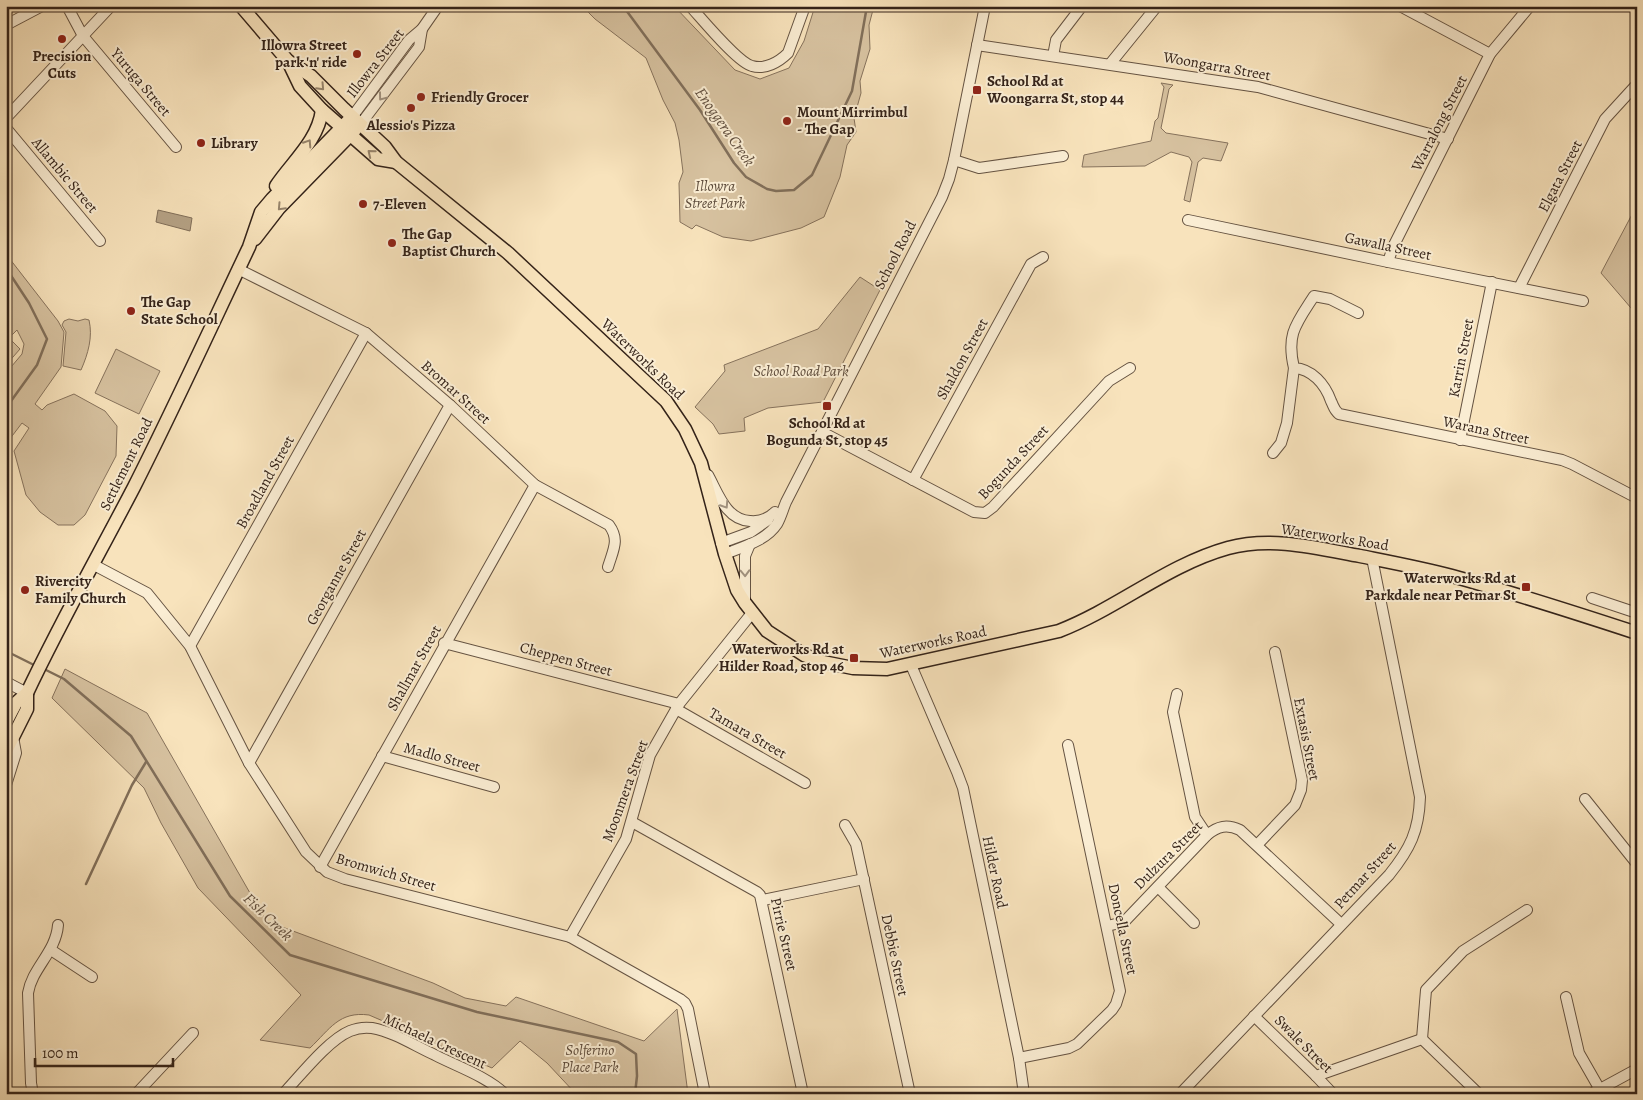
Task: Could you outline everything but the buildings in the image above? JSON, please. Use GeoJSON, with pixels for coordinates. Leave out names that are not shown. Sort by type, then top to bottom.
{"type":"FeatureCollection","features":[{"type":"Feature","properties":{"kind":"main road","name":"Waterworks Road"},"geometry":{"type":"LineString","coordinates":[[241,6],[288,61],[300,86],[322,110],[378,159],[396,162]]}},
{"type":"Feature","properties":{"kind":"main road","name":"Waterworks Road"},"geometry":{"type":"LineString","coordinates":[[288,61],[311,76],[385,147],[396,162],[508,253],[666,401],[684,429],[701,463],[723,548],[735,585],[748,608],[767,631],[804,655],[823,662],[853,668],[877,670],[911,665],[1059,631],[1087,619],[1178,567],[1203,556],[1231,547],[1263,544],[1290,544],[1372,558],[1451,576],[1637,633]]}},
{"type":"Feature","properties":{"kind":"main road"},"geometry":{"type":"LineString","coordinates":[[261,212],[282,177],[310,141],[319,122],[322,110]]}},
{"type":"Feature","properties":{"kind":"main road","name":"Settlement Road"},"geometry":{"type":"LineString","coordinates":[[249,247],[279,208],[356,121]]}},
{"type":"Feature","properties":{"kind":"main road","name":"Settlement Road"},"geometry":{"type":"LineString","coordinates":[[6,722],[16,703],[27,693],[75,597],[94,565],[135,485],[249,247],[261,212],[272,199],[346,132]]}},
{"type":"Feature","properties":{"kind":"main road","name":"Settlement Road"},"geometry":{"type":"LineString","coordinates":[[6,751],[10,738],[27,709],[27,693]]}},
{"type":"Feature","properties":{"kind":"street"},"geometry":{"type":"LineString","coordinates":[[6,25],[42,6]]}},
{"type":"Feature","properties":{"kind":"street","name":"Yuruga Street"},"geometry":{"type":"LineString","coordinates":[[67,6],[83,36],[176,147]]}},
{"type":"Feature","properties":{"kind":"street"},"geometry":{"type":"LineString","coordinates":[[6,118],[111,6]]}},
{"type":"Feature","properties":{"kind":"street","name":"Illowra Street"},"geometry":{"type":"LineString","coordinates":[[356,121],[418,46],[422,29],[438,6]]}},
{"type":"Feature","properties":{"kind":"street"},"geometry":{"type":"LineString","coordinates":[[690,6],[736,55],[753,67],[768,66],[782,59],[788,53],[805,6]]}},
{"type":"Feature","properties":{"kind":"street","name":"School Road"},"geometry":{"type":"LineString","coordinates":[[723,548],[750,544],[766,535],[775,526],[942,197],[954,160],[985,6]]}},
{"type":"Feature","properties":{"kind":"street"},"geometry":{"type":"LineString","coordinates":[[1053,56],[1056,40],[1082,6]]}},
{"type":"Feature","properties":{"kind":"street"},"geometry":{"type":"LineString","coordinates":[[1110,64],[1157,6]]}},
{"type":"Feature","properties":{"kind":"street"},"geometry":{"type":"LineString","coordinates":[[1400,6],[1490,54]]}},
{"type":"Feature","properties":{"kind":"street","name":"Warralong Street"},"geometry":{"type":"LineString","coordinates":[[1388,262],[1393,248],[1490,54],[1530,6]]}},
{"type":"Feature","properties":{"kind":"street","name":"Woongarra Street"},"geometry":{"type":"LineString","coordinates":[[977,45],[1258,87],[1448,139]]}},
{"type":"Feature","properties":{"kind":"street","name":"Elgata Street"},"geometry":{"type":"LineString","coordinates":[[1519,288],[1605,119],[1637,84]]}},
{"type":"Feature","properties":{"kind":"street","name":"Allambic Street"},"geometry":{"type":"LineString","coordinates":[[6,128],[100,241]]}},
{"type":"Feature","properties":{"kind":"street"},"geometry":{"type":"LineString","coordinates":[[954,160],[979,168],[1063,156]]}},
{"type":"Feature","properties":{"kind":"street","name":"Gawalla Street"},"geometry":{"type":"LineString","coordinates":[[1188,220],[1583,300]]}},
{"type":"Feature","properties":{"kind":"street","name":"Shaldon Street"},"geometry":{"type":"LineString","coordinates":[[913,480],[1031,264],[1044,257]]}},
{"type":"Feature","properties":{"kind":"street","name":"Bromar Street"},"geometry":{"type":"LineString","coordinates":[[238,269],[366,334],[450,405],[535,485],[609,525],[614,531],[616,541],[608,567]]}},
{"type":"Feature","properties":{"kind":"street","name":"Karrin Street"},"geometry":{"type":"LineString","coordinates":[[1460,440],[1492,282]]}},
{"type":"Feature","properties":{"kind":"street"},"geometry":{"type":"LineString","coordinates":[[1273,453],[1281,443],[1287,423],[1294,368],[1290,348],[1294,330],[1314,296],[1330,299],[1358,313]]}},
{"type":"Feature","properties":{"kind":"street","name":"Broadland Street"},"geometry":{"type":"LineString","coordinates":[[190,646],[366,334]]}},
{"type":"Feature","properties":{"kind":"street","name":"Bogunda Street"},"geometry":{"type":"LineString","coordinates":[[822,432],[974,512],[985,513],[993,507],[1109,381],[1130,368]]}},
{"type":"Feature","properties":{"kind":"street","name":"Warana Street"},"geometry":{"type":"LineString","coordinates":[[1294,368],[1302,369],[1325,387],[1335,411],[1339,414],[1562,460],[1637,498]]}},
{"type":"Feature","properties":{"kind":"street","name":"Georganne Street"},"geometry":{"type":"LineString","coordinates":[[249,763],[450,405]]}},
{"type":"Feature","properties":{"kind":"street"},"geometry":{"type":"LineString","coordinates":[[701,463],[725,506],[735,516],[745,521],[758,521],[768,518],[775,512]]}},
{"type":"Feature","properties":{"kind":"street","name":"Shallmar Street"},"geometry":{"type":"LineString","coordinates":[[320,867],[444,643],[535,485]]}},
{"type":"Feature","properties":{"kind":"street","name":"School Road"},"geometry":{"type":"LineString","coordinates":[[723,548],[763,525],[786,502]]}},
{"type":"Feature","properties":{"kind":"street"},"geometry":{"type":"LineString","coordinates":[[748,608],[744,559],[750,544]]}},
{"type":"Feature","properties":{"kind":"street","name":"Petmar Street"},"geometry":{"type":"LineString","coordinates":[[1180,1094],[1399,862],[1408,850],[1416,833],[1420,814],[1420,797],[1372,558]]}},
{"type":"Feature","properties":{"kind":"street","name":"Bromwich Street"},"geometry":{"type":"LineString","coordinates":[[94,565],[147,593],[190,646],[249,763],[306,852],[320,867],[335,876],[345,879],[570,937],[685,1003],[688,1009],[705,1094]]}},
{"type":"Feature","properties":{"kind":"street"},"geometry":{"type":"LineString","coordinates":[[1592,598],[1637,612]]}},
{"type":"Feature","properties":{"kind":"street","name":"Moonmera Street"},"geometry":{"type":"LineString","coordinates":[[570,937],[626,839],[650,755],[678,707],[748,608]]}},
{"type":"Feature","properties":{"kind":"street","name":"Cheppen Street"},"geometry":{"type":"LineString","coordinates":[[444,643],[678,707]]}},
{"type":"Feature","properties":{"kind":"street","name":"Extasis Street"},"geometry":{"type":"LineString","coordinates":[[1257,845],[1295,806],[1301,790],[1302,780],[1275,652]]}},
{"type":"Feature","properties":{"kind":"street","name":"Hilder Road"},"geometry":{"type":"LineString","coordinates":[[911,665],[963,788],[1019,1058],[1024,1094]]}},
{"type":"Feature","properties":{"kind":"street"},"geometry":{"type":"LineString","coordinates":[[6,682],[27,693]]}},
{"type":"Feature","properties":{"kind":"street"},"geometry":{"type":"LineString","coordinates":[[1177,694],[1173,712],[1195,817],[1207,835]]}},
{"type":"Feature","properties":{"kind":"street","name":"Tamara Street"},"geometry":{"type":"LineString","coordinates":[[678,707],[805,783]]}},
{"type":"Feature","properties":{"kind":"street"},"geometry":{"type":"LineString","coordinates":[[6,785],[16,753],[10,738]]}},
{"type":"Feature","properties":{"kind":"street","name":"Doncella Street"},"geometry":{"type":"LineString","coordinates":[[1019,1058],[1069,1048],[1077,1044],[1116,1004],[1120,991],[1068,745]]}},
{"type":"Feature","properties":{"kind":"street","name":"Madlo Street"},"geometry":{"type":"LineString","coordinates":[[382,756],[494,787]]}},
{"type":"Feature","properties":{"kind":"street"},"geometry":{"type":"LineString","coordinates":[[1585,799],[1637,864]]}},
{"type":"Feature","properties":{"kind":"street","name":"Pirrie Street"},"geometry":{"type":"LineString","coordinates":[[632,822],[757,892],[763,900],[803,1094]]}},
{"type":"Feature","properties":{"kind":"street","name":"Debbie Street"},"geometry":{"type":"LineString","coordinates":[[845,824],[856,844],[910,1094]]}},
{"type":"Feature","properties":{"kind":"street","name":"Dulzura Street"},"geometry":{"type":"LineString","coordinates":[[1107,926],[1124,922],[1207,835],[1226,825],[1240,830],[1341,924]]}},
{"type":"Feature","properties":{"kind":"street"},"geometry":{"type":"LineString","coordinates":[[763,900],[864,879]]}},
{"type":"Feature","properties":{"kind":"street"},"geometry":{"type":"LineString","coordinates":[[1158,887],[1194,923]]}},
{"type":"Feature","properties":{"kind":"street"},"geometry":{"type":"LineString","coordinates":[[1422,1039],[1426,990],[1464,951],[1527,910]]}},
{"type":"Feature","properties":{"kind":"street"},"geometry":{"type":"LineString","coordinates":[[33,1094],[31,1083],[29,986],[50,950],[57,935],[58,925]]}},
{"type":"Feature","properties":{"kind":"street"},"geometry":{"type":"LineString","coordinates":[[50,950],[92,977]]}},
{"type":"Feature","properties":{"kind":"street"},"geometry":{"type":"LineString","coordinates":[[1566,997],[1579,1053],[1595,1091],[1637,1070]]}},
{"type":"Feature","properties":{"kind":"street","name":"Swale Street"},"geometry":{"type":"LineString","coordinates":[[1254,1016],[1332,1094]]}},
{"type":"Feature","properties":{"kind":"street","name":"Michaela Crescent"},"geometry":{"type":"LineString","coordinates":[[284,1094],[332,1043],[347,1032],[371,1028],[412,1044],[489,1082],[505,1094]]}},
{"type":"Feature","properties":{"kind":"street"},"geometry":{"type":"LineString","coordinates":[[136,1094],[192,1033]]}},
{"type":"Feature","properties":{"kind":"street"},"geometry":{"type":"LineString","coordinates":[[1316,1076],[1422,1039]]}},
{"type":"Feature","properties":{"kind":"street"},"geometry":{"type":"LineString","coordinates":[[1422,1039],[1479,1094]]}},
{"type":"Feature","properties":{"kind":"green space","name":"Illowra Street Park"},"geometry":{"type":"Polygon","coordinates":[[[582,6],[674,6],[735,70],[760,79],[789,68],[804,41],[815,6],[874,6],[869,25],[870,49],[860,81],[861,93],[854,118],[856,132],[847,145],[840,177],[824,217],[801,228],[751,241],[723,237],[696,225],[692,229],[680,222],[679,183],[683,172],[679,140],[675,123],[663,100],[646,58],[595,19],[582,6]]]}},
{"type":"Feature","properties":{"kind":"green space"},"geometry":{"type":"Polygon","coordinates":[[[1161,83],[1173,85],[1169,89],[1161,128],[1166,133],[1228,143],[1221,161],[1203,158],[1198,162],[1190,202],[1184,200],[1192,162],[1189,157],[1171,152],[1145,166],[1082,167],[1084,155],[1151,141],[1164,87],[1161,83]]]}},
{"type":"Feature","properties":{"kind":"green space"},"geometry":{"type":"Polygon","coordinates":[[[1637,205],[1637,315],[1601,273],[1637,205]]]}},
{"type":"Feature","properties":{"kind":"green space"},"geometry":{"type":"Polygon","coordinates":[[[6,254],[58,321],[64,332],[61,367],[35,404],[42,410],[47,405],[74,394],[105,411],[117,426],[116,456],[85,515],[74,525],[58,525],[40,512],[26,495],[14,451],[29,428],[22,423],[6,444],[6,373],[22,354],[24,344],[17,330],[9,338],[20,349],[6,365],[6,254]]]}},
{"type":"Feature","properties":{"kind":"green space","name":"School Road Park"},"geometry":{"type":"Polygon","coordinates":[[[860,277],[880,290],[823,402],[768,408],[744,418],[745,431],[719,434],[713,424],[695,407],[725,371],[724,365],[818,329],[860,277]]]}},
{"type":"Feature","properties":{"kind":"green space"},"geometry":{"type":"Polygon","coordinates":[[[69,319],[78,321],[89,320],[89,345],[81,370],[63,366],[66,332],[62,325],[64,321],[69,319]]]}},
{"type":"Feature","properties":{"kind":"green space"},"geometry":{"type":"Polygon","coordinates":[[[116,349],[160,371],[139,414],[95,393],[116,349]]]}},
{"type":"Feature","properties":{"kind":"green space","name":"Solferino Place Park"},"geometry":{"type":"Polygon","coordinates":[[[65,669],[147,713],[266,921],[433,983],[465,998],[506,1006],[516,997],[644,1041],[677,1009],[688,1094],[576,1094],[547,1063],[520,1041],[492,1068],[369,1015],[359,1014],[342,1019],[310,1048],[260,1040],[301,995],[198,888],[161,823],[144,788],[52,698],[65,669]]]}},
{"type":"Feature","properties":{"kind":"shaded area"},"geometry":{"type":"Polygon","coordinates":[[[158,210],[192,218],[190,231],[156,222],[158,210]]]}},
{"type":"Feature","properties":{"kind":"waterway","name":"Enoggera Creek"},"geometry":{"type":"LineString","coordinates":[[623,6],[700,110],[734,163],[746,177],[767,189],[776,191],[794,190],[812,175],[852,91],[867,6]]}},
{"type":"Feature","properties":{"kind":"waterway","name":"Fish Creek"},"geometry":{"type":"LineString","coordinates":[[6,268],[29,303],[47,339],[37,365],[6,408]]}},
{"type":"Feature","properties":{"kind":"waterway","name":"Fish Creek"},"geometry":{"type":"LineString","coordinates":[[6,651],[36,666]]}},
{"type":"Feature","properties":{"kind":"waterway","name":"Fish Creek"},"geometry":{"type":"LineString","coordinates":[[44,669],[64,679],[131,736],[230,896],[290,955],[477,1012],[618,1042],[636,1054],[637,1076],[635,1094]]}},
{"type":"Feature","properties":{"kind":"waterway"},"geometry":{"type":"LineString","coordinates":[[86,884],[132,785],[146,762]]}},
{"type":"Feature","properties":{"kind":"place","name":"Precision Cuts"},"geometry":{"type":"Point","coordinates":[62,39]}},
{"type":"Feature","properties":{"kind":"place","name":"Illowra Street park 'n' ride"},"geometry":{"type":"Point","coordinates":[357,54]}},
{"type":"Feature","properties":{"kind":"place","name":"School Rd at Woongarra St, stop 44"},"geometry":{"type":"Point","coordinates":[977,90]}},
{"type":"Feature","properties":{"kind":"place","name":"Friendly Grocer"},"geometry":{"type":"Point","coordinates":[421,97]}},
{"type":"Feature","properties":{"kind":"place","name":"Alessio's Pizza"},"geometry":{"type":"Point","coordinates":[411,108]}},
{"type":"Feature","properties":{"kind":"place","name":"Mount Mirrimbul - The Gap"},"geometry":{"type":"Point","coordinates":[787,121]}},
{"type":"Feature","properties":{"kind":"place","name":"Library"},"geometry":{"type":"Point","coordinates":[201,143]}},
{"type":"Feature","properties":{"kind":"place","name":"7-Eleven"},"geometry":{"type":"Point","coordinates":[363,204]}},
{"type":"Feature","properties":{"kind":"place","name":"The Gap Baptist Church"},"geometry":{"type":"Point","coordinates":[392,243]}},
{"type":"Feature","properties":{"kind":"place","name":"The Gap State School"},"geometry":{"type":"Point","coordinates":[131,311]}},
{"type":"Feature","properties":{"kind":"place","name":"School Rd at Bogunda St, stop 45"},"geometry":{"type":"Point","coordinates":[827,406]}},
{"type":"Feature","properties":{"kind":"place","name":"Waterworks Rd at Parkdale near Petmar St"},"geometry":{"type":"Point","coordinates":[1526,587]}},
{"type":"Feature","properties":{"kind":"place","name":"Rivercity Family Church"},"geometry":{"type":"Point","coordinates":[25,590]}},
{"type":"Feature","properties":{"kind":"place","name":"Waterworks Rd at Hilder Road, stop 46"},"geometry":{"type":"Point","coordinates":[854,658]}}]}
